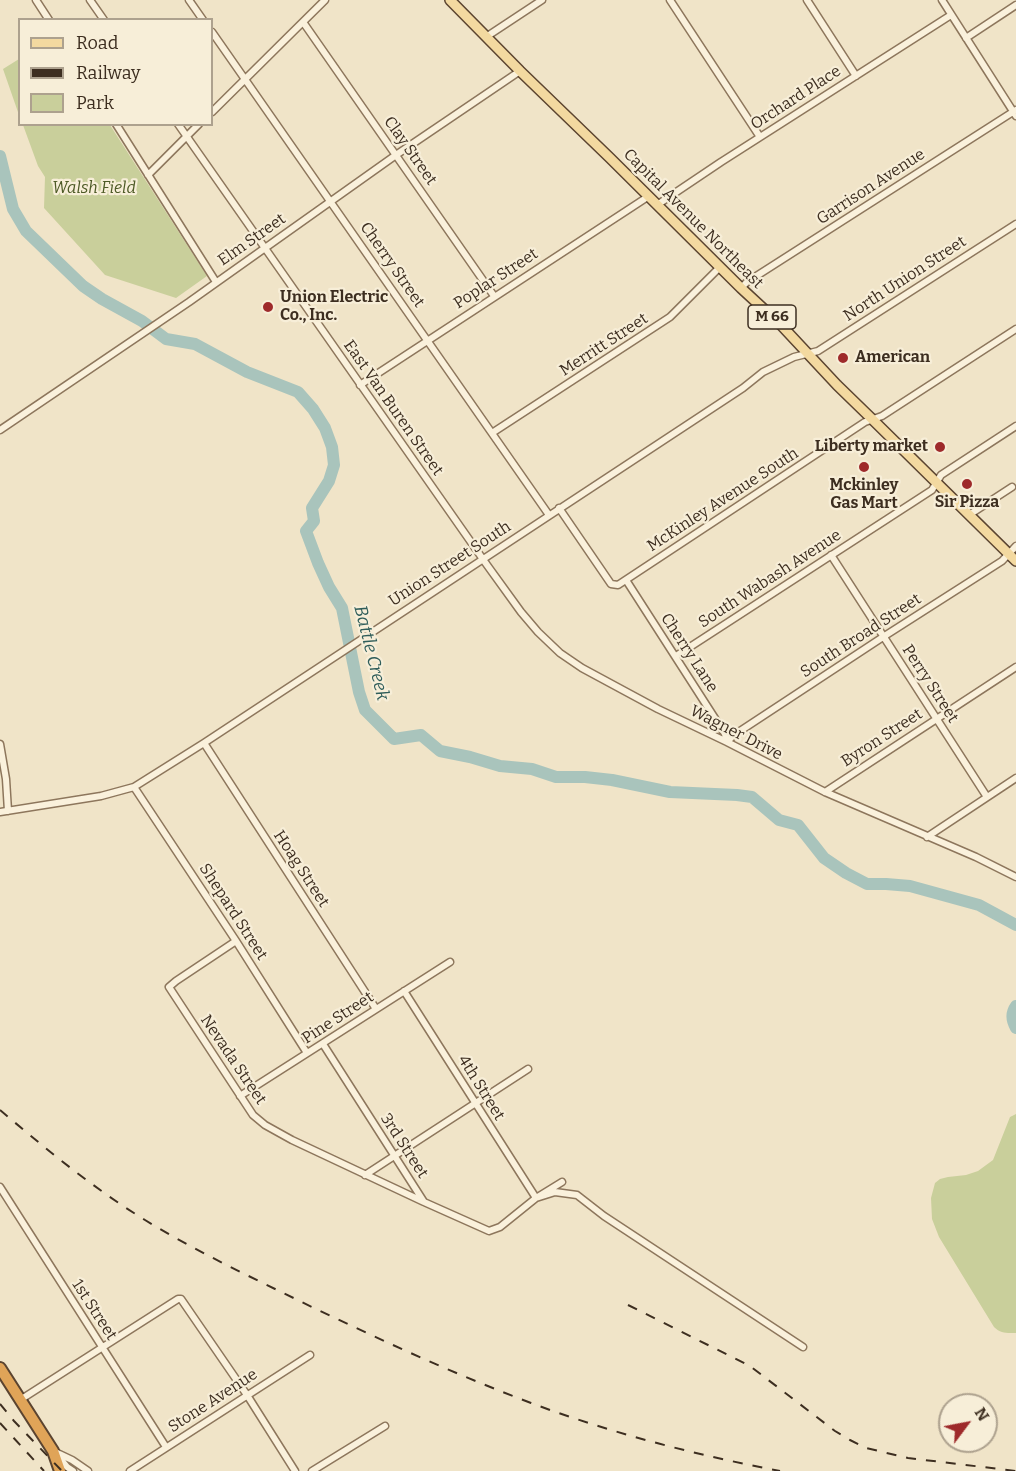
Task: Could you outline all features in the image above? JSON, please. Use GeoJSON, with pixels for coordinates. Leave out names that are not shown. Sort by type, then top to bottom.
{"type":"FeatureCollection","features":[{"type":"Feature","properties":{"kind":"highway"},"geometry":{"type":"LineString","coordinates":[[0,1368],[53,1450],[60,1471]]}},
{"type":"Feature","properties":{"kind":"main road","name":"Capital Avenue Northeast"},"geometry":{"type":"LineString","coordinates":[[450,0],[781,325],[837,386],[1016,561]]}},
{"type":"Feature","properties":{"kind":"street"},"geometry":{"type":"LineString","coordinates":[[36,0],[48,18]]}},
{"type":"Feature","properties":{"kind":"street"},"geometry":{"type":"LineString","coordinates":[[90,0],[103,18]]}},
{"type":"Feature","properties":{"kind":"street"},"geometry":{"type":"LineString","coordinates":[[189,0],[202,18]]}},
{"type":"Feature","properties":{"kind":"street"},"geometry":{"type":"LineString","coordinates":[[213,111],[325,0]]}},
{"type":"Feature","properties":{"kind":"street"},"geometry":{"type":"LineString","coordinates":[[486,37],[542,0]]}},
{"type":"Feature","properties":{"kind":"street"},"geometry":{"type":"LineString","coordinates":[[670,0],[760,137]]}},
{"type":"Feature","properties":{"kind":"street"},"geometry":{"type":"LineString","coordinates":[[807,0],[856,76]]}},
{"type":"Feature","properties":{"kind":"street"},"geometry":{"type":"LineString","coordinates":[[942,0],[1015,113]]}},
{"type":"Feature","properties":{"kind":"street"},"geometry":{"type":"LineString","coordinates":[[966,38],[1016,5]]}},
{"type":"Feature","properties":{"kind":"street","name":"Orchard Place"},"geometry":{"type":"LineString","coordinates":[[657,205],[951,15]]}},
{"type":"Feature","properties":{"kind":"street","name":"Clay Street"},"geometry":{"type":"LineString","coordinates":[[303,22],[494,296]]}},
{"type":"Feature","properties":{"kind":"street","name":"Cherry Street"},"geometry":{"type":"LineString","coordinates":[[213,33],[549,515]]}},
{"type":"Feature","properties":{"kind":"street","name":"Elm Street"},"geometry":{"type":"LineString","coordinates":[[0,430],[189,302],[396,155],[520,71]]}},
{"type":"Feature","properties":{"kind":"street","name":"Garrison Avenue"},"geometry":{"type":"LineString","coordinates":[[741,288],[747,282],[1015,113]]}},
{"type":"Feature","properties":{"kind":"street"},"geometry":{"type":"LineString","coordinates":[[117,126],[216,282]]}},
{"type":"Feature","properties":{"kind":"street","name":"East Van Buren Street"},"geometry":{"type":"LineString","coordinates":[[179,126],[483,559]]}},
{"type":"Feature","properties":{"kind":"street"},"geometry":{"type":"LineString","coordinates":[[148,175],[197,126]]}},
{"type":"Feature","properties":{"kind":"street","name":"Poplar Street"},"geometry":{"type":"LineString","coordinates":[[360,386],[649,196]]}},
{"type":"Feature","properties":{"kind":"street","name":"North Union Street"},"geometry":{"type":"LineString","coordinates":[[807,354],[818,351],[1016,224]]}},
{"type":"Feature","properties":{"kind":"street","name":"Merritt Street"},"geometry":{"type":"LineString","coordinates":[[492,433],[670,317],[720,267]]}},
{"type":"Feature","properties":{"kind":"street","name":"McKinley Avenue South"},"geometry":{"type":"LineString","coordinates":[[559,508],[611,584],[618,585],[865,422],[882,416],[1016,329]]}},
{"type":"Feature","properties":{"kind":"street","name":"Union Street South"},"geometry":{"type":"LineString","coordinates":[[0,812],[101,796],[134,786],[743,388],[763,372],[794,357],[807,354]]}},
{"type":"Feature","properties":{"kind":"street","name":"South Wabash Avenue"},"geometry":{"type":"LineString","coordinates":[[676,656],[932,490],[941,475],[1016,426]]}},
{"type":"Feature","properties":{"kind":"street"},"geometry":{"type":"LineString","coordinates":[[969,515],[1012,487]]}},
{"type":"Feature","properties":{"kind":"street","name":"South Broad Street"},"geometry":{"type":"LineString","coordinates":[[728,742],[734,735],[1002,561],[1016,546]]}},
{"type":"Feature","properties":{"kind":"street","name":"Perry Street"},"geometry":{"type":"LineString","coordinates":[[831,555],[987,797]]}},
{"type":"Feature","properties":{"kind":"street","name":"Wagner Drive"},"geometry":{"type":"LineString","coordinates":[[483,559],[538,632],[560,653],[582,668],[658,710],[728,742],[825,792],[976,857],[1016,877]]}},
{"type":"Feature","properties":{"kind":"street","name":"Cherry Lane"},"geometry":{"type":"LineString","coordinates":[[626,580],[676,656],[728,742]]}},
{"type":"Feature","properties":{"kind":"street","name":"Byron Street"},"geometry":{"type":"LineString","coordinates":[[825,792],[1016,667]]}},
{"type":"Feature","properties":{"kind":"street","name":"Hoag Street"},"geometry":{"type":"LineString","coordinates":[[204,742],[376,1009]]}},
{"type":"Feature","properties":{"kind":"street"},"geometry":{"type":"LineString","coordinates":[[0,744],[6,779],[8,811]]}},
{"type":"Feature","properties":{"kind":"street"},"geometry":{"type":"LineString","coordinates":[[927,837],[1016,778]]}},
{"type":"Feature","properties":{"kind":"street","name":"Shepard Street"},"geometry":{"type":"LineString","coordinates":[[134,786],[308,1053]]}},
{"type":"Feature","properties":{"kind":"street","name":"Nevada Street"},"geometry":{"type":"LineString","coordinates":[[236,941],[169,987],[253,1115],[265,1125],[424,1202]]}},
{"type":"Feature","properties":{"kind":"street","name":"Pine Street"},"geometry":{"type":"LineString","coordinates":[[240,1095],[450,962]]}},
{"type":"Feature","properties":{"kind":"street","name":"4th Street"},"geometry":{"type":"LineString","coordinates":[[404,991],[536,1198]]}},
{"type":"Feature","properties":{"kind":"street","name":"3rd Street"},"geometry":{"type":"LineString","coordinates":[[323,1044],[424,1202],[489,1231],[500,1227],[536,1198]]}},
{"type":"Feature","properties":{"kind":"street"},"geometry":{"type":"LineString","coordinates":[[365,1175],[528,1069]]}},
{"type":"Feature","properties":{"kind":"street"},"geometry":{"type":"LineString","coordinates":[[536,1198],[562,1182]]}},
{"type":"Feature","properties":{"kind":"street","name":"1st Street"},"geometry":{"type":"LineString","coordinates":[[0,1187],[166,1447]]}},
{"type":"Feature","properties":{"kind":"street"},"geometry":{"type":"LineString","coordinates":[[536,1198],[555,1192],[577,1195],[604,1216],[803,1347]]}},
{"type":"Feature","properties":{"kind":"street"},"geometry":{"type":"LineString","coordinates":[[20,1400],[181,1299],[247,1395],[295,1471]]}},
{"type":"Feature","properties":{"kind":"street","name":"Stone Avenue"},"geometry":{"type":"LineString","coordinates":[[130,1471],[310,1355]]}},
{"type":"Feature","properties":{"kind":"street"},"geometry":{"type":"LineString","coordinates":[[312,1471],[385,1426]]}},
{"type":"Feature","properties":{"kind":"street"},"geometry":{"type":"LineString","coordinates":[[53,1450],[73,1471]]}},
{"type":"Feature","properties":{"kind":"street"},"geometry":{"type":"LineString","coordinates":[[53,1450],[88,1471]]}},
{"type":"Feature","properties":{"kind":"green space"},"geometry":{"type":"Polygon","coordinates":[[[18,60],[18,112],[3,69],[18,60]]]}},
{"type":"Feature","properties":{"kind":"green space","name":"Walsh Field"},"geometry":{"type":"Polygon","coordinates":[[[23,126],[111,126],[207,276],[176,298],[105,275],[44,208],[45,177],[38,166],[23,126]]]}},
{"type":"Feature","properties":{"kind":"green space"},"geometry":{"type":"Polygon","coordinates":[[[1016,1114],[1016,1333],[1010,1333],[1002,1332],[994,1327],[939,1237],[932,1219],[931,1198],[935,1183],[940,1179],[978,1171],[993,1160],[1010,1117],[1016,1114]]]}},
{"type":"Feature","properties":{"kind":"waterway","name":"Battle Creek"},"geometry":{"type":"LineString","coordinates":[[0,156],[13,209],[26,231],[83,286],[142,321],[166,339],[195,344],[247,372],[298,392],[313,409],[325,428],[332,447],[334,465],[329,481],[312,508],[314,521],[306,531],[329,587],[342,608],[359,692],[365,710],[394,739],[421,735],[440,751],[500,766],[532,769],[556,777],[612,780],[670,792],[752,797],[779,820],[798,825],[824,858],[867,884],[910,886],[979,905],[1016,925]]}},
{"type":"Feature","properties":{"kind":"waterway","name":"Battle Creek"},"geometry":{"type":"LineString","coordinates":[[1016,1006],[1013,1011],[1016,1028]]}},
{"type":"Feature","properties":{"kind":"railway"},"geometry":{"type":"LineString","coordinates":[[0,1110],[52,1154],[145,1220],[228,1266],[421,1358],[531,1403],[592,1424],[717,1458],[780,1471]]}},
{"type":"Feature","properties":{"kind":"railway"},"geometry":{"type":"LineString","coordinates":[[628,1305],[750,1366],[835,1431],[866,1448],[908,1458],[1016,1471]]}},
{"type":"Feature","properties":{"kind":"railway"},"geometry":{"type":"LineString","coordinates":[[0,1404],[62,1471]]}},
{"type":"Feature","properties":{"kind":"railway"},"geometry":{"type":"LineString","coordinates":[[0,1423],[44,1471]]}},
{"type":"Feature","properties":{"kind":"place","name":"Union Electric Co., Inc."},"geometry":{"type":"Point","coordinates":[268,307]}},
{"type":"Feature","properties":{"kind":"place","name":"American"},"geometry":{"type":"Point","coordinates":[843,358]}},
{"type":"Feature","properties":{"kind":"place","name":"Liberty market"},"geometry":{"type":"Point","coordinates":[940,447]}},
{"type":"Feature","properties":{"kind":"place","name":"Mckinley Gas Mart"},"geometry":{"type":"Point","coordinates":[864,467]}},
{"type":"Feature","properties":{"kind":"place","name":"Sir Pizza"},"geometry":{"type":"Point","coordinates":[967,484]}}]}
